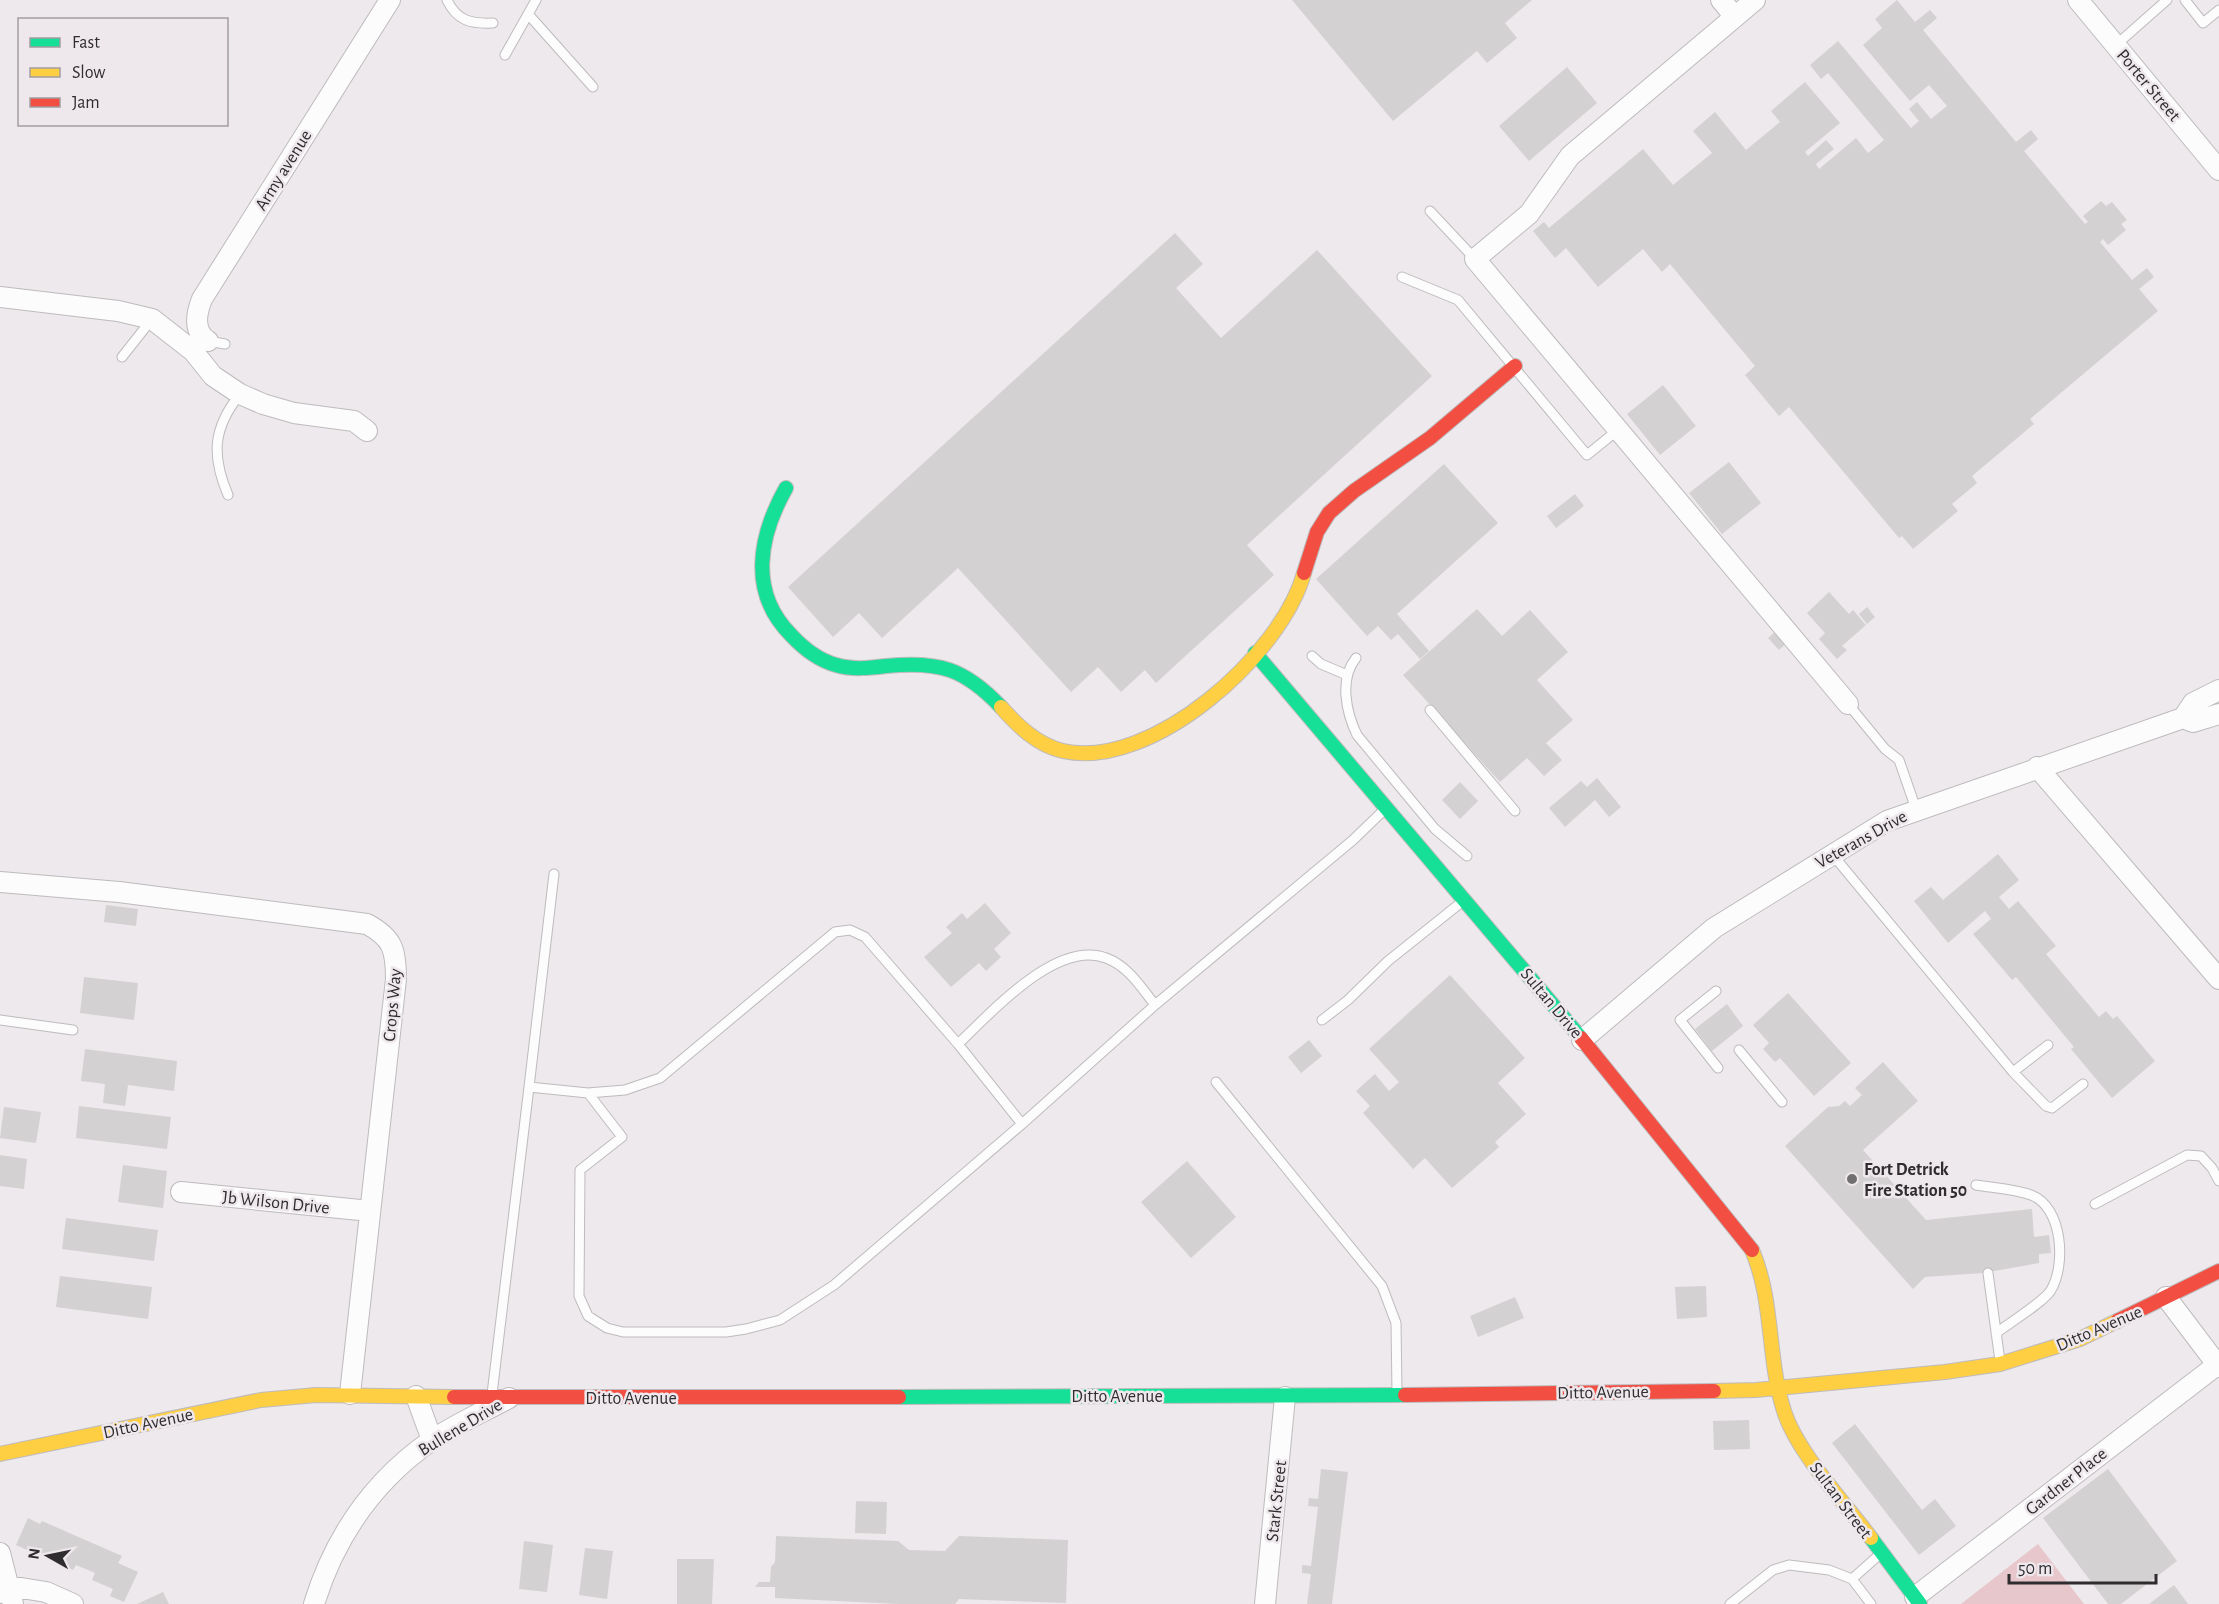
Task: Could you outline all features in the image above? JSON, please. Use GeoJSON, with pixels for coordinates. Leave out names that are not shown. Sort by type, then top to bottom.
{"type":"FeatureCollection","features":[{"type":"Feature","properties":{"kind":"street","name":"Army avenue"},"geometry":{"type":"LineString","coordinates":[[216,343],[200,337],[198,331],[196,312],[202,299],[390,0]]}},
{"type":"Feature","properties":{"kind":"street"},"geometry":{"type":"LineString","coordinates":[[1721,0],[1735,16]]}},
{"type":"Feature","properties":{"kind":"street"},"geometry":{"type":"LineString","coordinates":[[1755,0],[1570,156],[1529,214],[1475,259],[1760,602],[1848,704]]}},
{"type":"Feature","properties":{"kind":"street","name":"Porter Street"},"geometry":{"type":"LineString","coordinates":[[2078,0],[2219,170]]}},
{"type":"Feature","properties":{"kind":"street"},"geometry":{"type":"LineString","coordinates":[[0,297],[118,311],[153,319],[193,351],[213,376],[240,394],[294,413],[354,421],[367,431]]}},
{"type":"Feature","properties":{"kind":"street"},"geometry":{"type":"LineString","coordinates":[[786,488],[772,508],[760,550],[761,574],[766,598],[777,620],[791,637],[822,660],[842,666],[861,669],[923,665],[949,668],[973,680],[1019,729],[1040,742],[1064,752],[1110,749],[1150,737],[1213,698],[1283,619],[1298,595],[1315,534],[1328,515],[1354,491],[1400,461],[1515,366]]}},
{"type":"Feature","properties":{"kind":"street","name":"Sultan Drive"},"geometry":{"type":"LineString","coordinates":[[1255,653],[1582,1040],[1749,1244],[1761,1265],[1766,1286],[1776,1388]]}},
{"type":"Feature","properties":{"kind":"street","name":"Veterans Drive"},"geometry":{"type":"LineString","coordinates":[[1582,1040],[1714,928],[1887,820],[2183,718],[2193,703],[2219,690]]}},
{"type":"Feature","properties":{"kind":"street","name":"Veterans Drive"},"geometry":{"type":"LineString","coordinates":[[2183,718],[2193,722],[2219,714]]}},
{"type":"Feature","properties":{"kind":"street"},"geometry":{"type":"LineString","coordinates":[[2037,767],[2219,979]]}},
{"type":"Feature","properties":{"kind":"street","name":"Crops Way"},"geometry":{"type":"LineString","coordinates":[[0,882],[118,892],[367,924],[380,931],[392,943],[396,962],[396,979],[350,1394]]}},
{"type":"Feature","properties":{"kind":"street","name":"Jb Wilson Drive"},"geometry":{"type":"LineString","coordinates":[[182,1192],[370,1211]]}},
{"type":"Feature","properties":{"kind":"street","name":"Ditto Avenue"},"geometry":{"type":"LineString","coordinates":[[0,1454],[261,1400],[350,1394],[500,1398],[1285,1397],[1776,1388],[1945,1372],[2000,1364],[2080,1340],[2219,1271]]}},
{"type":"Feature","properties":{"kind":"street"},"geometry":{"type":"LineString","coordinates":[[2166,1297],[2218,1366]]}},
{"type":"Feature","properties":{"kind":"street","name":"Gardner Place"},"geometry":{"type":"LineString","coordinates":[[1917,1600],[2218,1366]]}},
{"type":"Feature","properties":{"kind":"street","name":"Sultan Street"},"geometry":{"type":"LineString","coordinates":[[1776,1388],[1781,1409],[1792,1433],[1917,1600]]}},
{"type":"Feature","properties":{"kind":"street"},"geometry":{"type":"LineString","coordinates":[[416,1396],[432,1440]]}},
{"type":"Feature","properties":{"kind":"street","name":"Stark Street"},"geometry":{"type":"LineString","coordinates":[[1265,1604],[1285,1397]]}},
{"type":"Feature","properties":{"kind":"street","name":"Bullene Drive"},"geometry":{"type":"LineString","coordinates":[[314,1604],[331,1557],[363,1503],[383,1482],[432,1440],[500,1398]]}},
{"type":"Feature","properties":{"kind":"street"},"geometry":{"type":"LineString","coordinates":[[0,1553],[7,1594],[46,1592],[73,1604]]}},
{"type":"Feature","properties":{"kind":"lane"},"geometry":{"type":"LineString","coordinates":[[447,0],[458,17],[473,24],[493,23]]}},
{"type":"Feature","properties":{"kind":"lane"},"geometry":{"type":"LineString","coordinates":[[505,55],[536,0]]}},
{"type":"Feature","properties":{"kind":"lane"},"geometry":{"type":"LineString","coordinates":[[2116,45],[2168,0]]}},
{"type":"Feature","properties":{"kind":"lane"},"geometry":{"type":"LineString","coordinates":[[2185,0],[2203,22],[2219,10]]}},
{"type":"Feature","properties":{"kind":"lane"},"geometry":{"type":"LineString","coordinates":[[528,14],[593,87]]}},
{"type":"Feature","properties":{"kind":"lane"},"geometry":{"type":"LineString","coordinates":[[1430,211],[1475,259]]}},
{"type":"Feature","properties":{"kind":"lane"},"geometry":{"type":"LineString","coordinates":[[1402,277],[1458,300],[1587,455],[1618,429]]}},
{"type":"Feature","properties":{"kind":"lane"},"geometry":{"type":"LineString","coordinates":[[122,357],[153,319]]}},
{"type":"Feature","properties":{"kind":"lane"},"geometry":{"type":"LineString","coordinates":[[228,495],[218,472],[216,452],[220,428],[227,409],[240,394]]}},
{"type":"Feature","properties":{"kind":"lane"},"geometry":{"type":"LineString","coordinates":[[1312,656],[1321,664],[1347,675]]}},
{"type":"Feature","properties":{"kind":"lane"},"geometry":{"type":"LineString","coordinates":[[1356,658],[1347,675],[1348,708],[1357,735],[1435,829],[1467,856]]}},
{"type":"Feature","properties":{"kind":"lane"},"geometry":{"type":"LineString","coordinates":[[1848,704],[1885,749],[1899,760],[1916,809]]}},
{"type":"Feature","properties":{"kind":"lane"},"geometry":{"type":"LineString","coordinates":[[1430,710],[1515,811]]}},
{"type":"Feature","properties":{"kind":"lane"},"geometry":{"type":"LineString","coordinates":[[588,1093],[622,1137],[580,1170],[579,1296],[588,1316],[607,1328],[622,1332],[726,1332],[780,1320],[834,1284],[1022,1124],[1155,1005],[1312,875],[1385,809]]}},
{"type":"Feature","properties":{"kind":"lane"},"geometry":{"type":"LineString","coordinates":[[1832,854],[2013,1072],[2046,1106],[2052,1108],[2083,1084]]}},
{"type":"Feature","properties":{"kind":"lane"},"geometry":{"type":"LineString","coordinates":[[500,1398],[529,1087],[554,874]]}},
{"type":"Feature","properties":{"kind":"lane"},"geometry":{"type":"LineString","coordinates":[[1322,1020],[1348,1000],[1388,961],[1464,900]]}},
{"type":"Feature","properties":{"kind":"lane"},"geometry":{"type":"LineString","coordinates":[[529,1087],[588,1093],[625,1090],[660,1078],[835,932],[843,930],[865,937],[958,1044],[1022,1124]]}},
{"type":"Feature","properties":{"kind":"lane"},"geometry":{"type":"LineString","coordinates":[[958,1044],[1018,988],[1060,961],[1081,954],[1105,957],[1130,973],[1155,1005]]}},
{"type":"Feature","properties":{"kind":"lane"},"geometry":{"type":"LineString","coordinates":[[1716,991],[1680,1020],[1718,1068]]}},
{"type":"Feature","properties":{"kind":"lane"},"geometry":{"type":"LineString","coordinates":[[0,1020],[73,1030]]}},
{"type":"Feature","properties":{"kind":"lane"},"geometry":{"type":"LineString","coordinates":[[2013,1072],[2048,1044]]}},
{"type":"Feature","properties":{"kind":"lane"},"geometry":{"type":"LineString","coordinates":[[1739,1050],[1782,1102]]}},
{"type":"Feature","properties":{"kind":"lane"},"geometry":{"type":"LineString","coordinates":[[1216,1082],[1382,1286],[1396,1323],[1397,1395]]}},
{"type":"Feature","properties":{"kind":"lane"},"geometry":{"type":"LineString","coordinates":[[2095,1204],[2187,1155],[2201,1156],[2212,1168],[2219,1181]]}},
{"type":"Feature","properties":{"kind":"lane"},"geometry":{"type":"LineString","coordinates":[[1976,1185],[2032,1195],[2040,1201],[2054,1223],[2059,1240],[2059,1270],[2050,1292],[1996,1333]]}},
{"type":"Feature","properties":{"kind":"lane"},"geometry":{"type":"LineString","coordinates":[[1988,1273],[2000,1364]]}},
{"type":"Feature","properties":{"kind":"lane"},"geometry":{"type":"LineString","coordinates":[[1852,1579],[1881,1553]]}},
{"type":"Feature","properties":{"kind":"lane"},"geometry":{"type":"LineString","coordinates":[[1730,1604],[1773,1570],[1789,1565],[1828,1570],[1852,1579],[1871,1604]]}},
{"type":"Feature","properties":{"kind":"shaded area"},"geometry":{"type":"Polygon","coordinates":[[[2038,1544],[2084,1604],[1961,1604],[2038,1544]]]}},
{"type":"Feature","properties":{"kind":"building"},"geometry":{"type":"Polygon","coordinates":[[[1292,0],[1532,0],[1505,23],[1517,38],[1487,63],[1477,51],[1393,121],[1292,0]]]}},
{"type":"Feature","properties":{"kind":"building"},"geometry":{"type":"Polygon","coordinates":[[[1897,0],[1915,22],[1930,10],[1937,18],[1923,30],[2016,142],[2031,130],[2038,139],[2024,151],[2085,224],[2088,222],[2083,216],[2101,201],[2106,206],[2112,202],[2127,220],[2121,224],[2126,230],[2108,245],[2103,239],[2100,242],[2132,280],[2147,268],[2154,277],[2139,289],[2158,311],[2030,419],[2034,424],[1972,476],[1977,483],[1952,504],[1958,511],[1913,549],[1902,536],[1899,538],[1789,407],[1779,416],[1745,375],[1755,366],[1670,264],[1662,272],[1643,249],[1598,287],[1566,248],[1555,258],[1533,231],[1544,222],[1549,228],[1643,149],[1673,185],[1712,153],[1693,131],[1715,112],[1746,150],[1780,122],[1771,111],[1805,82],[1840,123],[1805,152],[1808,156],[1826,140],[1834,149],[1816,164],[1819,169],[1856,138],[1868,153],[1884,140],[1828,73],[1821,79],[1810,65],[1838,41],[1911,128],[1919,121],[1909,109],[1917,102],[1931,119],[1947,106],[1929,85],[1910,101],[1863,45],[1882,28],[1875,19],[1897,0]]]}},
{"type":"Feature","properties":{"kind":"building"},"geometry":{"type":"Polygon","coordinates":[[[1567,67],[1597,103],[1529,161],[1499,126],[1567,67]]]}},
{"type":"Feature","properties":{"kind":"building"},"geometry":{"type":"Polygon","coordinates":[[[1175,233],[1203,264],[1176,288],[1221,338],[1317,250],[1432,376],[1247,545],[1274,575],[1156,683],[1145,670],[1121,692],[1098,667],[1071,692],[958,568],[882,638],[859,613],[833,637],[788,587],[1175,233]]]}},
{"type":"Feature","properties":{"kind":"building"},"geometry":{"type":"Polygon","coordinates":[[[1663,385],[1696,426],[1660,455],[1627,414],[1663,385]]]}},
{"type":"Feature","properties":{"kind":"building"},"geometry":{"type":"Polygon","coordinates":[[[1729,462],[1761,503],[1722,534],[1689,493],[1729,462]]]}},
{"type":"Feature","properties":{"kind":"building"},"geometry":{"type":"Polygon","coordinates":[[[1444,464],[1498,523],[1397,614],[1429,651],[1420,659],[1398,634],[1391,640],[1378,626],[1367,636],[1316,579],[1444,464]]]}},
{"type":"Feature","properties":{"kind":"building"},"geometry":{"type":"Polygon","coordinates":[[[1575,494],[1584,506],[1556,528],[1547,516],[1575,494]]]}},
{"type":"Feature","properties":{"kind":"building"},"geometry":{"type":"Polygon","coordinates":[[[1829,592],[1849,614],[1853,610],[1866,625],[1842,646],[1847,650],[1837,659],[1819,639],[1825,633],[1807,613],[1829,592]]]}},
{"type":"Feature","properties":{"kind":"building"},"geometry":{"type":"Polygon","coordinates":[[[1867,607],[1875,617],[1867,624],[1859,614],[1867,607]]]}},
{"type":"Feature","properties":{"kind":"building"},"geometry":{"type":"Polygon","coordinates":[[[1477,609],[1502,636],[1530,610],[1568,652],[1537,680],[1573,720],[1546,743],[1562,760],[1544,776],[1527,758],[1500,782],[1403,675],[1477,609]]]}},
{"type":"Feature","properties":{"kind":"building"},"geometry":{"type":"Polygon","coordinates":[[[1789,619],[1800,631],[1779,650],[1768,638],[1789,619]]]}},
{"type":"Feature","properties":{"kind":"building"},"geometry":{"type":"Polygon","coordinates":[[[1597,778],[1621,807],[1609,817],[1595,800],[1565,827],[1549,808],[1581,781],[1587,787],[1597,778]]]}},
{"type":"Feature","properties":{"kind":"building"},"geometry":{"type":"Polygon","coordinates":[[[1460,782],[1478,801],[1460,819],[1442,800],[1460,782]]]}},
{"type":"Feature","properties":{"kind":"building"},"geometry":{"type":"Polygon","coordinates":[[[1998,854],[2019,880],[1999,897],[2009,909],[2018,901],[2056,946],[2046,954],[2099,1017],[2106,1011],[2113,1019],[2117,1016],[2155,1061],[2112,1098],[2071,1049],[2074,1047],[2016,977],[2012,980],[1973,934],[1991,919],[1985,911],[1948,943],[1914,901],[1931,887],[1943,900],[1998,854]]]}},
{"type":"Feature","properties":{"kind":"building"},"geometry":{"type":"Polygon","coordinates":[[[985,903],[1011,933],[994,949],[1001,957],[986,971],[979,963],[951,987],[924,957],[952,933],[946,927],[962,913],[967,919],[985,903]]]}},
{"type":"Feature","properties":{"kind":"building"},"geometry":{"type":"Polygon","coordinates":[[[106,905],[138,909],[136,926],[104,922],[106,905]]]}},
{"type":"Feature","properties":{"kind":"building"},"geometry":{"type":"Polygon","coordinates":[[[1450,975],[1525,1058],[1498,1083],[1526,1114],[1495,1142],[1499,1147],[1452,1188],[1425,1158],[1413,1169],[1363,1113],[1370,1106],[1356,1091],[1375,1074],[1389,1091],[1399,1082],[1369,1049],[1450,975]]]}},
{"type":"Feature","properties":{"kind":"building"},"geometry":{"type":"Polygon","coordinates":[[[84,977],[138,983],[134,1020],[80,1013],[84,977]]]}},
{"type":"Feature","properties":{"kind":"building"},"geometry":{"type":"Polygon","coordinates":[[[1788,993],[1851,1063],[1814,1096],[1780,1058],[1775,1062],[1763,1049],[1769,1043],[1753,1025],[1788,993]]]}},
{"type":"Feature","properties":{"kind":"building"},"geometry":{"type":"Polygon","coordinates":[[[1727,1004],[1743,1026],[1712,1051],[1695,1029],[1727,1004]]]}},
{"type":"Feature","properties":{"kind":"building"},"geometry":{"type":"Polygon","coordinates":[[[1309,1040],[1322,1056],[1301,1073],[1288,1057],[1309,1040]]]}},
{"type":"Feature","properties":{"kind":"building"},"geometry":{"type":"Polygon","coordinates":[[[85,1049],[177,1061],[174,1091],[128,1085],[125,1106],[103,1103],[105,1084],[81,1081],[85,1049]]]}},
{"type":"Feature","properties":{"kind":"building","name":"Fort Detrick Fire Station 50"},"geometry":{"type":"Polygon","coordinates":[[[1883,1062],[1918,1101],[1863,1150],[1926,1220],[2032,1209],[2034,1237],[2049,1235],[2051,1253],[2039,1254],[2039,1263],[1983,1273],[1925,1277],[1913,1289],[1785,1146],[1828,1107],[1839,1106],[1845,1101],[1850,1106],[1862,1095],[1855,1088],[1883,1062]]]}},
{"type":"Feature","properties":{"kind":"building"},"geometry":{"type":"Polygon","coordinates":[[[79,1106],[171,1117],[167,1149],[76,1138],[79,1106]]]}},
{"type":"Feature","properties":{"kind":"building"},"geometry":{"type":"Polygon","coordinates":[[[4,1107],[41,1112],[36,1143],[0,1138],[4,1107]]]}},
{"type":"Feature","properties":{"kind":"building"},"geometry":{"type":"Polygon","coordinates":[[[0,1155],[27,1159],[24,1189],[0,1186],[0,1155]]]}},
{"type":"Feature","properties":{"kind":"building"},"geometry":{"type":"Polygon","coordinates":[[[1187,1161],[1236,1217],[1191,1258],[1141,1202],[1187,1161]]]}},
{"type":"Feature","properties":{"kind":"building"},"geometry":{"type":"Polygon","coordinates":[[[123,1165],[167,1171],[163,1208],[118,1202],[123,1165]]]}},
{"type":"Feature","properties":{"kind":"building"},"geometry":{"type":"Polygon","coordinates":[[[66,1218],[158,1230],[154,1261],[62,1249],[66,1218]]]}},
{"type":"Feature","properties":{"kind":"building"},"geometry":{"type":"Polygon","coordinates":[[[60,1276],[152,1287],[148,1319],[56,1307],[60,1276]]]}},
{"type":"Feature","properties":{"kind":"building"},"geometry":{"type":"Polygon","coordinates":[[[1706,1286],[1707,1317],[1677,1319],[1675,1287],[1706,1286]]]}},
{"type":"Feature","properties":{"kind":"building"},"geometry":{"type":"Polygon","coordinates":[[[1515,1297],[1524,1318],[1478,1337],[1470,1316],[1515,1297]]]}},
{"type":"Feature","properties":{"kind":"building"},"geometry":{"type":"Polygon","coordinates":[[[1749,1420],[1750,1449],[1714,1450],[1713,1421],[1749,1420]]]}},
{"type":"Feature","properties":{"kind":"building"},"geometry":{"type":"Polygon","coordinates":[[[1855,1424],[1922,1510],[1935,1499],[1956,1526],[1919,1555],[1832,1443],[1855,1424]]]}},
{"type":"Feature","properties":{"kind":"building"},"geometry":{"type":"Polygon","coordinates":[[[1321,1469],[1348,1472],[1332,1604],[1307,1604],[1311,1574],[1302,1573],[1302,1565],[1311,1566],[1318,1507],[1308,1506],[1309,1498],[1318,1499],[1321,1469]]]}},
{"type":"Feature","properties":{"kind":"building"},"geometry":{"type":"Polygon","coordinates":[[[2108,1469],[2177,1561],[2121,1604],[2108,1604],[2043,1518],[2108,1469]]]}},
{"type":"Feature","properties":{"kind":"building"},"geometry":{"type":"Polygon","coordinates":[[[856,1501],[887,1502],[886,1534],[855,1533],[856,1501]]]}},
{"type":"Feature","properties":{"kind":"building"},"geometry":{"type":"Polygon","coordinates":[[[28,1518],[40,1524],[42,1521],[122,1556],[118,1563],[138,1572],[124,1602],[110,1596],[113,1589],[92,1580],[95,1573],[76,1565],[73,1570],[16,1545],[28,1518]]]}},
{"type":"Feature","properties":{"kind":"building"},"geometry":{"type":"Polygon","coordinates":[[[776,1536],[898,1541],[909,1550],[945,1551],[959,1536],[1068,1540],[1066,1603],[959,1599],[955,1604],[898,1604],[775,1598],[775,1587],[755,1587],[759,1582],[770,1582],[771,1567],[775,1562],[776,1536]]]}},
{"type":"Feature","properties":{"kind":"building"},"geometry":{"type":"Polygon","coordinates":[[[524,1541],[553,1545],[547,1592],[519,1589],[524,1541]]]}},
{"type":"Feature","properties":{"kind":"building"},"geometry":{"type":"Polygon","coordinates":[[[585,1548],[613,1551],[607,1599],[579,1595],[585,1548]]]}},
{"type":"Feature","properties":{"kind":"building"},"geometry":{"type":"Polygon","coordinates":[[[677,1559],[714,1559],[712,1604],[677,1604],[677,1559]]]}},
{"type":"Feature","properties":{"kind":"building"},"geometry":{"type":"Polygon","coordinates":[[[2174,1585],[2188,1604],[2149,1604],[2174,1585]]]}},
{"type":"Feature","properties":{"kind":"building"},"geometry":{"type":"Polygon","coordinates":[[[163,1592],[169,1604],[137,1604],[163,1592]]]}},
{"type":"Feature","properties":{"kind":"traffic: fast"},"geometry":{"type":"LineString","coordinates":[[786,488],[769,525],[764,544],[763,582],[768,601],[777,618],[796,640],[817,657],[842,667],[921,665],[949,670],[975,683],[1001,707]]}},
{"type":"Feature","properties":{"kind":"traffic: fast"},"geometry":{"type":"LineString","coordinates":[[1255,653],[1581,1038]]}},
{"type":"Feature","properties":{"kind":"traffic: fast"},"geometry":{"type":"LineString","coordinates":[[899,1397],[1405,1395]]}},
{"type":"Feature","properties":{"kind":"traffic: fast"},"geometry":{"type":"LineString","coordinates":[[1871,1538],[1920,1604]]}},
{"type":"Feature","properties":{"kind":"traffic: slow"},"geometry":{"type":"LineString","coordinates":[[1001,707],[1021,728],[1036,739],[1063,751],[1098,752],[1135,743],[1173,725],[1209,700],[1242,670],[1270,638],[1291,605],[1304,573]]}},
{"type":"Feature","properties":{"kind":"traffic: slow"},"geometry":{"type":"LineString","coordinates":[[1752,1250],[1764,1289],[1775,1371],[1790,1427],[1810,1460],[1871,1538]]}},
{"type":"Feature","properties":{"kind":"traffic: slow"},"geometry":{"type":"LineString","coordinates":[[1714,1391],[1756,1390],[1945,1372],[2000,1364],[2080,1339],[2117,1321]]}},
{"type":"Feature","properties":{"kind":"traffic: slow"},"geometry":{"type":"LineString","coordinates":[[0,1454],[261,1400],[316,1395],[454,1397]]}},
{"type":"Feature","properties":{"kind":"traffic: jam"},"geometry":{"type":"LineString","coordinates":[[1304,573],[1317,532],[1329,513],[1354,491],[1430,438],[1515,366]]}},
{"type":"Feature","properties":{"kind":"traffic: jam"},"geometry":{"type":"LineString","coordinates":[[1581,1038],[1752,1250]]}},
{"type":"Feature","properties":{"kind":"traffic: jam"},"geometry":{"type":"LineString","coordinates":[[2117,1321],[2219,1271]]}},
{"type":"Feature","properties":{"kind":"traffic: jam"},"geometry":{"type":"LineString","coordinates":[[1405,1395],[1714,1391]]}},
{"type":"Feature","properties":{"kind":"traffic: jam"},"geometry":{"type":"LineString","coordinates":[[454,1397],[899,1397]]}},
{"type":"Feature","properties":{"kind":"place","name":"Fort Detrick Fire Station 50"},"geometry":{"type":"Point","coordinates":[1852,1179]}}]}
